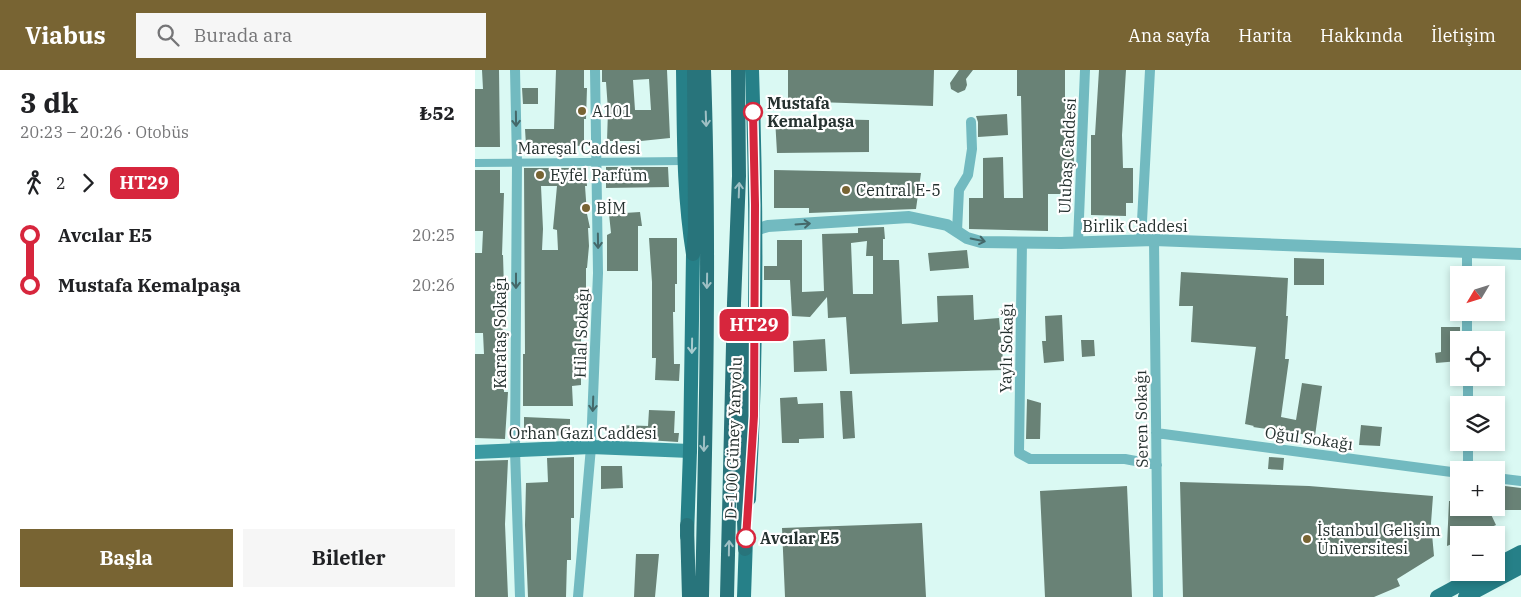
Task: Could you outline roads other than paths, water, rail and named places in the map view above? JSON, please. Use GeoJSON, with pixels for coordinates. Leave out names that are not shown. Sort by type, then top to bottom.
{"type":"FeatureCollection","features":[{"type":"Feature","properties":{"kind":"highway"},"geometry":{"type":"LineString","coordinates":[[693,254],[695,230],[694,70]]}},
{"type":"Feature","properties":{"kind":"highway"},"geometry":{"type":"LineString","coordinates":[[702,597],[707,279],[707,158],[704,70]]}},
{"type":"Feature","properties":{"kind":"highway"},"geometry":{"type":"LineString","coordinates":[[727,597],[740,156],[738,70]]}},
{"type":"Feature","properties":{"kind":"highway"},"geometry":{"type":"LineString","coordinates":[[737,238],[741,292],[744,398],[743,520],[745,548]]}},
{"type":"Feature","properties":{"kind":"highway"},"geometry":{"type":"LineString","coordinates":[[687,525],[689,597]]}},
{"type":"Feature","properties":{"kind":"main road"},"geometry":{"type":"LineString","coordinates":[[683,70],[683,161],[693,254],[690,451],[684,597]]}},
{"type":"Feature","properties":{"kind":"main road","name":"D-100 Güney Yanyolu"},"geometry":{"type":"LineString","coordinates":[[744,597],[745,548],[754,416],[755,230],[752,70]]}},
{"type":"Feature","properties":{"kind":"main road","name":"Orhan Gazi Caddesi"},"geometry":{"type":"LineString","coordinates":[[475,452],[591,447],[690,451]]}},
{"type":"Feature","properties":{"kind":"main road"},"geometry":{"type":"LineString","coordinates":[[1505,560],[1521,552]]}},
{"type":"Feature","properties":{"kind":"main road"},"geometry":{"type":"LineString","coordinates":[[1465,597],[1521,567]]}},
{"type":"Feature","properties":{"kind":"main road"},"geometry":{"type":"LineString","coordinates":[[1437,597],[1466,581]]}},
{"type":"Feature","properties":{"kind":"street","name":"Karataş Sokağı"},"geometry":{"type":"LineString","coordinates":[[515,70],[517,162],[515,451],[520,597]]}},
{"type":"Feature","properties":{"kind":"street","name":"Hilal Sokağı"},"geometry":{"type":"LineString","coordinates":[[578,597],[591,447],[598,273],[595,70]]}},
{"type":"Feature","properties":{"kind":"street","name":"Ulubaş Caddesi"},"geometry":{"type":"LineString","coordinates":[[1078,242],[1085,70]]}},
{"type":"Feature","properties":{"kind":"street","name":"Seren Sokağı"},"geometry":{"type":"LineString","coordinates":[[1150,70],[1147,240],[1157,465],[1158,597]]}},
{"type":"Feature","properties":{"kind":"street"},"geometry":{"type":"LineString","coordinates":[[957,231],[959,190],[968,175],[972,149],[971,122]]}},
{"type":"Feature","properties":{"kind":"street","name":"Mareşal Caddesi"},"geometry":{"type":"LineString","coordinates":[[475,163],[683,161]]}},
{"type":"Feature","properties":{"kind":"street","name":"Birlik Caddesi"},"geometry":{"type":"LineString","coordinates":[[755,230],[768,226],[909,217],[947,225],[967,238],[981,242],[1147,240],[1521,254]]}},
{"type":"Feature","properties":{"kind":"street","name":"Yaylı Sokağı"},"geometry":{"type":"LineString","coordinates":[[1021,242],[1019,453],[1030,459],[1125,459],[1157,465]]}},
{"type":"Feature","properties":{"kind":"street"},"geometry":{"type":"LineString","coordinates":[[1467,252],[1467,266]]}},
{"type":"Feature","properties":{"kind":"street","name":"Oğul Sokağı"},"geometry":{"type":"LineString","coordinates":[[1156,433],[1450,472]]}},
{"type":"Feature","properties":{"kind":"street"},"geometry":{"type":"LineString","coordinates":[[1505,479],[1521,481]]}},
{"type":"Feature","properties":{"kind":"place","name":"A101"},"geometry":{"type":"Point","coordinates":[582,111]}},
{"type":"Feature","properties":{"kind":"place","name":"Mustafa Kemalpaşa"},"geometry":{"type":"Point","coordinates":[753,112]}},
{"type":"Feature","properties":{"kind":"place","name":"Eyfel Parfüm"},"geometry":{"type":"Point","coordinates":[540,175]}},
{"type":"Feature","properties":{"kind":"place","name":"Central E-5"},"geometry":{"type":"Point","coordinates":[846,190]}},
{"type":"Feature","properties":{"kind":"place","name":"BİM"},"geometry":{"type":"Point","coordinates":[586,208]}},
{"type":"Feature","properties":{"kind":"place","name":"Avcılar E5"},"geometry":{"type":"Point","coordinates":[746,538]}},
{"type":"Feature","properties":{"kind":"place","name":"İstanbul Gelişim Üniversitesi"},"geometry":{"type":"Point","coordinates":[1307,539]}}]}
